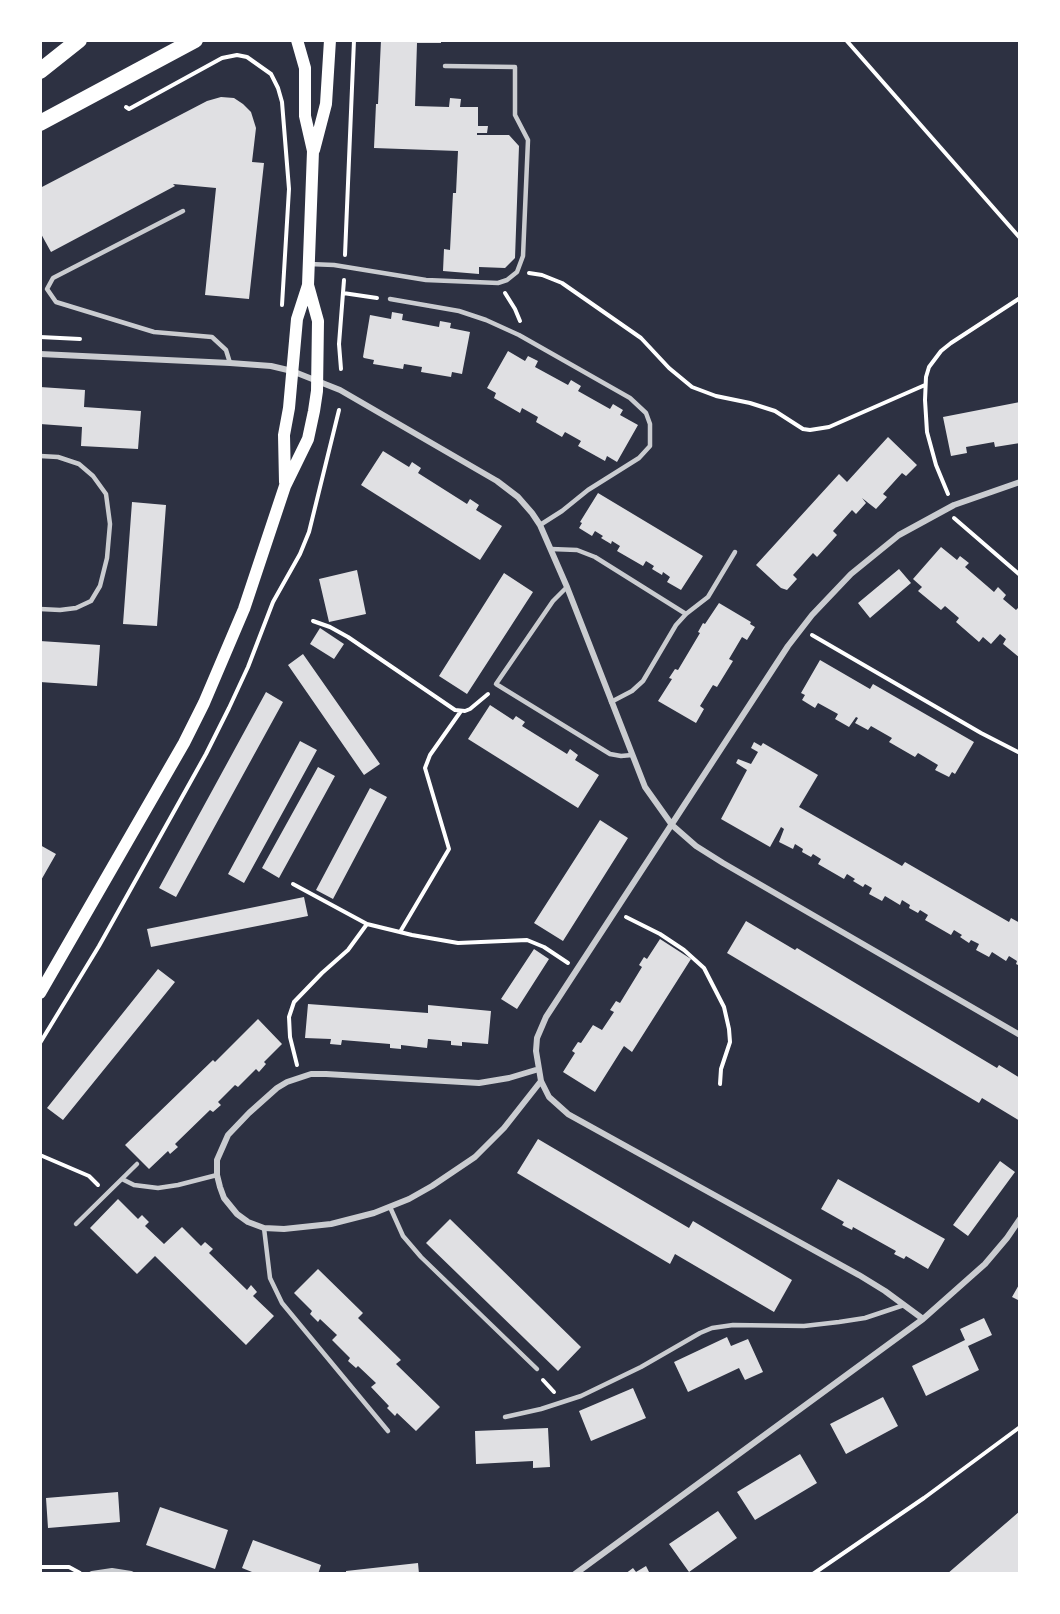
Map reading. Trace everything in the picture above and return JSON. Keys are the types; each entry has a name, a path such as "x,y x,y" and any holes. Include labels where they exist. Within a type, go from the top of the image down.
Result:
{"highway":[{"path":"40,70 79,40"},
{"path":"40,123 195,40"}],"main road":[{"path":"297,40 305,68 305,116 313,151"},
{"path":"285,486 284,435 297,319 308,285 313,151 326,104 330,40"},
{"path":"40,993 154,798 204,702 254,582 285,486 308,439 315,411 318,321 308,285"}],"street":[{"path":"40,354 230,363 270,366 292,371 317,380 399,423 497,481 518,497 540,525 567,587 645,787 672,825 696,846 723,863 1020,1035"},
{"path":"923,1319 859,1275 568,1114 549,1097 541,1081 536,1051 540,1028 801,629 833,592 899,535 954,505 1020,482"},
{"path":"538,1069 509,1078 479,1083 326,1074 300,1077 277,1089 238,1123 222,1146 217,1160 217,1175 224,1198 231,1208 248,1222 264,1228 284,1229 331,1224 390,1207 432,1186 475,1157 504,1128 541,1081"},
{"path":"575,1574 923,1319 986,1264 1020,1219"},
{"path":"92,1574 112,1571 130,1574"}],"lane":[{"path":"309,264 426,280 498,283 507,280 517,272 522,256 528,140 515,115 515,68 445,66"},
{"path":"183,211 53,278 47,289 56,302 154,332 212,337 226,350 230,363"},
{"path":"390,299 459,310 486,320 519,335 630,398 646,412 650,424 650,446 639,458 588,490 540,525"},
{"path":"40,456 79,464 93,476 105,494 110,524 107,558 100,586 91,601 76,608 60,610 41,608"},
{"path":"551,549 577,550 595,557 686,614"},
{"path":"612,702 632,691 643,681 676,625 708,597 735,552"},
{"path":"567,587 553,601 496,684 610,754 632,755"},
{"path":"76,1224 137,1164"},
{"path":"122,1179 134,1185 158,1188 217,1175"},
{"path":"390,1207 403,1236 421,1257 537,1369"},
{"path":"264,1228 270,1278 282,1303 388,1431"},
{"path":"505,1417 581,1396 616,1380 712,1328 733,1325 804,1326 839,1322 874,1316 904,1305"}],"path":[{"path":"341,369 339,344 354,40"},
{"path":"846,40 1020,238"},
{"path":"126,107 129,109 222,58 237,55 247,57 271,74 282,102 289,189 282,309"},
{"path":"517,272 542,275 562,283 642,338 674,373 692,387 716,396 775,411 803,429 829,427 925,386"},
{"path":"498,283 519,318 519,335"},
{"path":"343,293 390,299"},
{"path":"954,505 940,476 930,447 925,386 929,367 941,351 1020,298"},
{"path":"40,337 87,340"},
{"path":"312,494 318,496"},
{"path":"945,510 1020,575"},
{"path":"314,621 348,637 442,702 461,711 478,704 496,684"},
{"path":"801,629 1020,753"},
{"path":"400,932 449,849 425,768 430,755 461,711"},
{"path":"293,884 367,924 458,943 527,940 544,947 578,970"},
{"path":"615,912 660,934 684,950 704,968 724,1007 729,1029 730,1042 721,1069 720,1084"},
{"path":"300,1077 290,1037 291,1007 322,973 348,950 367,924"},
{"path":"40,1155 89,1176 107,1194"},
{"path":"537,1369 539,1375 562,1402"},
{"path":"813,1574 924,1498 1020,1427"},
{"path":"40,1567 69,1567 82,1574"}],"building":[{"path":"381,40 441,40 441,43 417,43 415,106 449,107 450,98 461,99 460,107 478,107 478,126 488,126 487,133 477,133 477,135 509,135 519,146 515,258 505,268 479,267 479,274 443,271 444,249 450,250 458,151 374,148"},
{"path":"221,97 234,98 251,112 256,128 252,162 264,163 249,299 205,295 216,188 173,184 175,186 51,252 40,232 40,188 207,101"},
{"path":"392,312 403,314 402,320 439,327 440,321 451,323 450,328 470,332 462,374 452,372 451,377 421,372 422,367 404,364 403,369 373,364 374,360 364,358 370,315 391,319"},
{"path":"508,351 525,361 528,356 538,361 535,367 568,385 571,380 581,386 578,391 610,409 613,404 623,410 620,415 638,425 617,462 607,456 605,461 578,446 581,441 565,432 562,437 536,422 538,417 522,408 520,413 494,398 496,393 487,388"},
{"path":"40,387 85,390 84,407 141,411 138,449 81,446 82,427 40,424"},
{"path":"1020,402 1020,443 995,447 994,442 966,447 967,453 951,456 943,417"},
{"path":"888,437 917,465 906,476 902,473 883,494 887,497 876,509 862,498 866,503 856,514 852,510 833,531 837,535 817,557 813,553 793,575 797,579 787,590 781,588 756,565 839,474 847,482"},
{"path":"383,451 409,467 412,462 421,468 418,473 467,504 470,499 479,505 476,510 502,526 480,560 361,485"},
{"path":"598,493 703,556 681,590 667,582 670,577 652,569 654,566 646,561 643,566 617,551 620,546 612,541 611,544 595,531 592,536 579,528 582,523 580,522"},
{"path":"132,502 166,505 157,626 123,624"},
{"path":"941,547 957,560 960,556 969,563 965,567 994,592 998,587 1006,595 1003,599 1016,610 1020,606 1020,658 1003,644 1006,639 1000,634 991,644 983,637 979,642 956,622 959,618 945,606 941,610 918,591 922,587 913,579"},
{"path":"899,569 911,583 870,618 858,603"},
{"path":"357,570 366,614 329,622 319,579"},
{"path":"504,573 533,592 467,694 439,676"},
{"path":"719,603 751,622 750,624 755,627 747,640 742,637 729,659 733,661 717,687 713,685 700,706 704,709 696,723 658,701 672,679 669,678 675,669 678,670 700,633 698,632 703,623 705,624"},
{"path":"320,628 344,644 334,659 310,644"},
{"path":"40,641 100,645 97,686 40,682"},
{"path":"303,654 380,764 364,775 288,665"},
{"path":"820,660 870,689 873,684 974,742 955,774 952,772 949,777 935,770 938,765 918,753 915,757 889,742 892,738 871,726 868,730 855,723 858,718 856,717 849,727 835,719 838,714 818,703 815,708 802,700 805,695 801,693"},
{"path":"266,692 283,702 176,897 159,888"},
{"path":"490,705 513,720 516,716 525,722 522,726 567,754 570,749 578,755 575,760 599,775 578,808 468,739"},
{"path":"300,741 317,750 244,883 228,874"},
{"path":"754,742 761,746 763,743 818,775 799,807 902,866 905,862 1009,922 1011,918 1020,923 1020,966 1009,956 1006,961 992,952 989,957 976,950 979,944 971,940 969,943 954,930 951,935 925,920 928,915 920,910 918,913 909,908 910,905 902,900 900,905 885,896 882,901 869,894 872,888 865,884 863,887 847,874 844,879 818,864 821,859 813,854 811,857 795,844 793,849 779,842 784,829 781,827 770,847 721,819 747,770 736,763 738,759 751,764 758,752 751,748"},
{"path":"318,767 335,776 279,878 262,868"},
{"path":"370,788 387,797 333,899 316,890"},
{"path":"600,820 628,838 563,941 534,923"},
{"path":"40,845 56,854 40,882"},
{"path":"304,897 308,916 151,947 147,929"},
{"path":"746,921 795,950 797,948 997,1068 999,1065 1020,1078 1020,1121 982,1098 979,1103 727,953"},
{"path":"660,939 691,959 632,1052 624,1046 595,1092 563,1072 575,1053 572,1051 578,1042 581,1043 593,1025 602,1030 614,1012 610,1010 616,1001 620,1003 642,967 639,965 644,957 647,959"},
{"path":"534,949 549,959 517,1009 501,999"},
{"path":"158,969 175,982 63,1120 47,1108"},
{"path":"308,1004 428,1013 428,1005 491,1011 488,1044 462,1042 462,1046 451,1045 451,1041 428,1039 427,1048 401,1045 401,1049 390,1048 390,1044 342,1040 341,1045 330,1044 331,1039 305,1038"},
{"path":"258,1019 282,1044 264,1062 266,1064 259,1072 256,1069 238,1087 235,1085 218,1102 221,1105 213,1112 210,1110 175,1144 178,1147 170,1154 168,1151 149,1169 125,1145"},
{"path":"538,1139 689,1228 693,1221 792,1280 774,1312 675,1254 670,1264 517,1173"},
{"path":"1000,1161 1015,1172 968,1236 953,1225"},
{"path":"838,1179 945,1239 928,1269 906,1256 904,1259 894,1254 896,1251 853,1227 852,1230 842,1225 844,1222 821,1209"},
{"path":"118,1199 138,1219 142,1215 149,1222 145,1226 164,1244 182,1227 201,1246 205,1242 213,1249 209,1253 247,1290 251,1285 257,1292 253,1296 274,1316 246,1345 155,1256 137,1274 90,1228"},
{"path":"450,1219 581,1347 558,1371 426,1243"},
{"path":"318,1269 363,1313 358,1318 401,1360 396,1364 440,1407 416,1431 397,1413 395,1416 387,1408 389,1406 371,1387 376,1383 358,1366 356,1368 348,1361 350,1358 332,1340 337,1335 320,1319 318,1322 310,1314 312,1311 294,1293"},
{"path":"1020,1283 1020,1301 1012,1297"},
{"path":"984,1318 992,1335 968,1346 979,1370 926,1396 912,1366 965,1340 960,1329"},
{"path":"727,1337 731,1346 748,1339 763,1372 745,1380 739,1368 688,1392 674,1362"},
{"path":"633,1388 646,1418 591,1441 579,1411"},
{"path":"883,1397 898,1426 846,1454 830,1424"},
{"path":"548,1428 550,1467 533,1468 533,1461 476,1464 475,1431"},
{"path":"800,1454 817,1483 755,1520 737,1492"},
{"path":"118,1492 120,1522 48,1528 46,1498"},
{"path":"160,1507 228,1530 215,1569 146,1545"},
{"path":"718,1511 737,1538 689,1572 669,1544"},
{"path":"1020,1511 1020,1574 947,1574"},
{"path":"253,1540 321,1565 318,1574 257,1574 242,1568"},
{"path":"418,1563 419,1574 346,1574 346,1571"},
{"path":"646,1566 650,1574 625,1574 633,1568 636,1572"}]}
